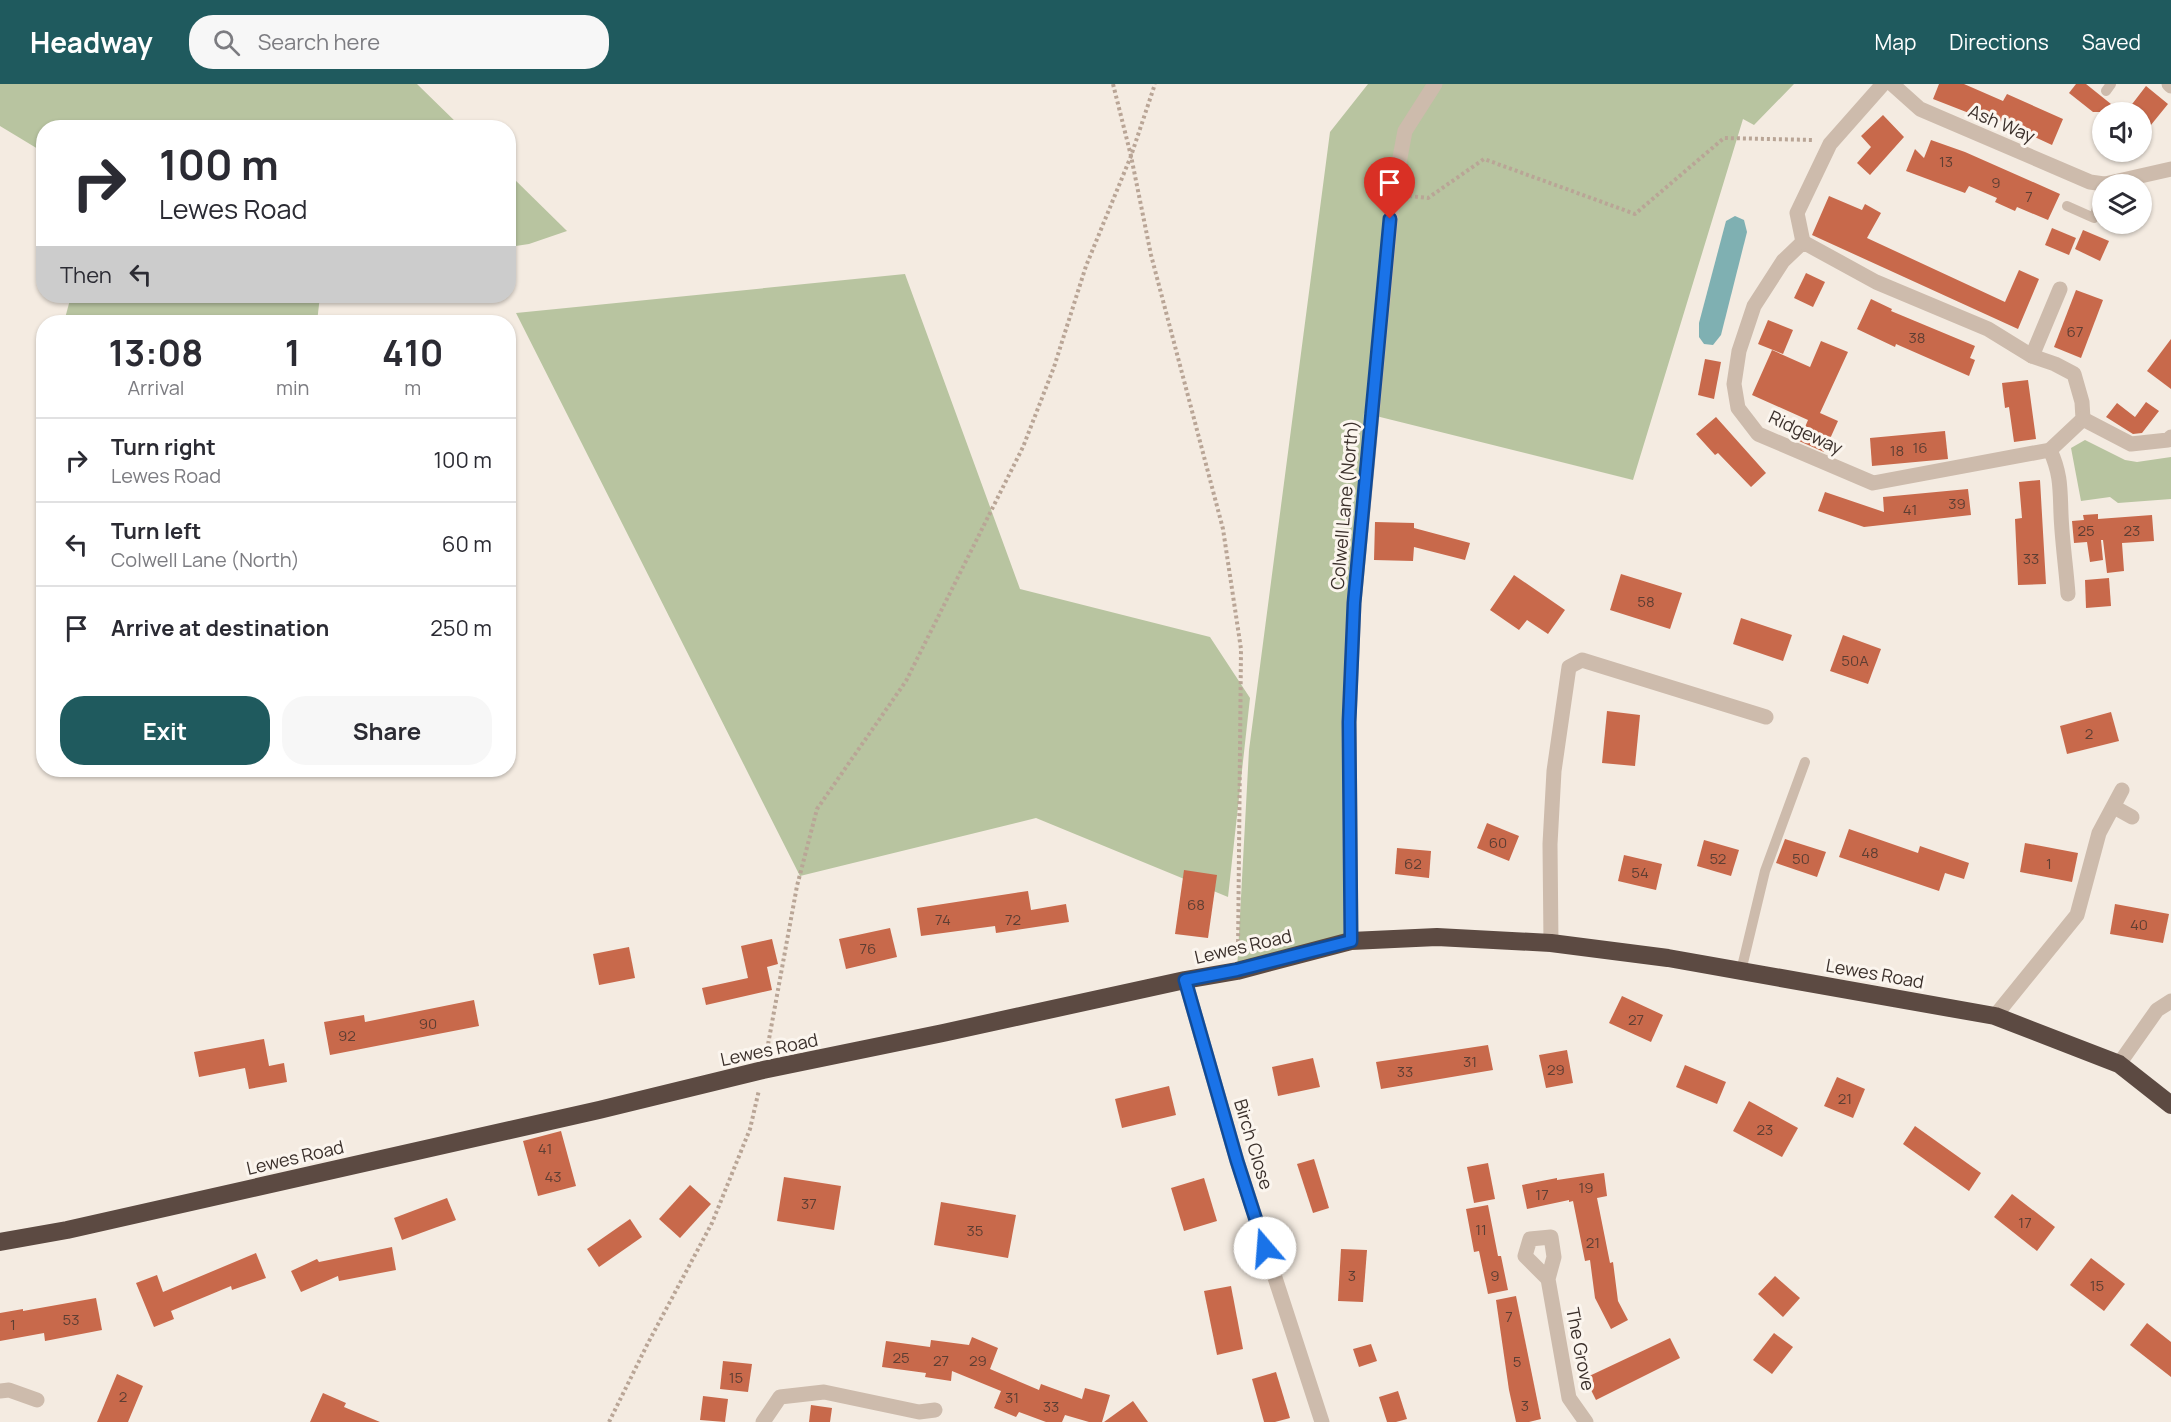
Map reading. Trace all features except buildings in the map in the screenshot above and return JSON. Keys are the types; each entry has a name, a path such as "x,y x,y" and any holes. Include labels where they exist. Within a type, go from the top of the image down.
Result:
{"highway":[{"name":"Lewes Road","path":"0,1242 101,1222 599,1110 763,1070 944,1034 1237,970 1351,941 1437,937 1551,943 1668,958 1995,1016 2119,1064 2171,1105"}],"street":[{"name":"Colwell Lane (North)","path":"1351,941 1349,722 1354,603 1393,195 1405,131 1435,84"},
{"path":"1883,84 1830,144 1797,213 1803,242 1876,282 1988,329 2032,356 2074,374 2082,402 2083,419"},
{"name":"Ash Way","path":"1892,84 1920,109 2092,182"},
{"name":"Ash Way","path":"2149,174 2171,169"},
{"name":"Ridgeway","path":"1803,242 1783,261 1754,306 1739,351 1734,384 1738,408 1758,434 1873,483 2050,450"},
{"path":"2032,356 2060,289"},
{"path":"2068,594 2061,512 2062,495 2058,468 2050,450 2083,419"},
{"path":"2083,419 2131,444 2168,440 2171,437"},
{"path":"1551,943 1550,844 1554,771 1569,667 1582,660 1766,717"},
{"path":"1995,1016 2077,915 2099,832 2122,790"},
{"path":"2114,807 2132,817"},
{"name":"Birch Close","path":"1185,980 1237,1161 1322,1422"},
{"path":"2119,1064 2157,1010 2171,1001"},
{"name":"The Grove","path":"1548,1279 1569,1398 1586,1422"},
{"path":"0,1391 9,1390 37,1400"},
{"path":"763,1422 780,1397 824,1392 918,1417 935,1410"}],"lane":[{"path":"2067,206 2092,217"},
{"path":"1741,971 1765,871 1805,762"}],"path":[{"path":"1113,84 1131,156 1151,255 1223,529 1241,649 1237,970"},
{"path":"609,1422 712,1223 750,1129 798,886 817,809 906,681 1023,447 1054,367 1086,266 1131,156 1155,84"},
{"path":"1393,195 1428,198 1484,159 1635,214 1724,138 1811,140 1830,144"}],"green space":[{"path":"0,84 417,84 454,120 36,120 36,148 0,126"},
{"path":"1368,84 1794,84 1754,125 1743,119 1633,480 1364,413 1354,603 1351,941 1237,971 1249,750 1330,132"},
{"path":"516,181 567,231 516,246"},
{"path":"905,274 1020,589 1210,637 1250,698 1228,897 1036,818 800,876 516,313"},
{"path":"69,303 319,303 318,315 66,315"},
{"path":"2085,440 2125,460 2137,462 2171,457 2171,499 2118,503 2110,497 2081,501 2071,448"}],"water":[{"path":"1735,216 1744,220 1747,232 1721,335 1713,345 1704,344 1699,337 1699,323 1726,221"}],"route":[{"path":"1265,1248 1237,1161 1185,980 1237,970 1351,941 1349,722 1354,603 1390,219"}]}
